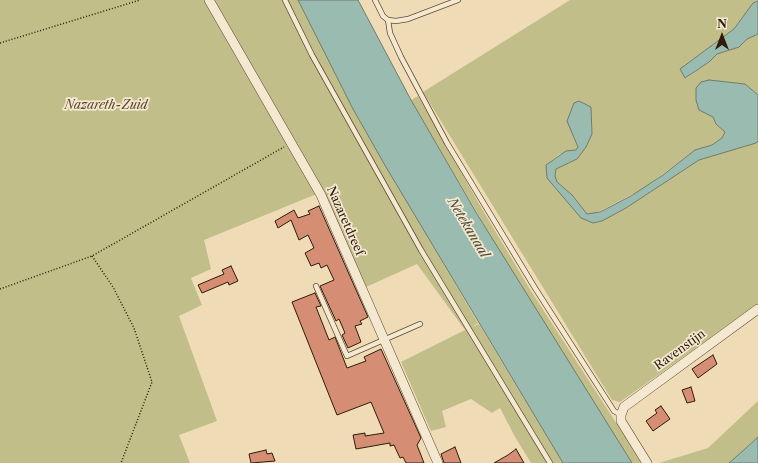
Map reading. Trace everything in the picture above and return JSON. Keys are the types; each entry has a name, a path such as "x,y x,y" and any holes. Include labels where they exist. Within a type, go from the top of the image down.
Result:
{"street":[{"name":"Nazaretdreef","path":"209,0 321,196 438,463"},
{"name":"Ravenstijn","path":"621,415 626,404 758,309"},
{"path":"621,415 623,425 647,463"}],"lane":[{"path":"285,0 312,55 421,250 550,463"},
{"path":"375,0 383,16 388,20 396,21 408,19 458,0"},
{"path":"388,20 390,33 401,57 447,143 535,288 614,411 621,415"},
{"path":"316,286 347,356 420,324"}],"path":[{"path":"0,43 140,0"},
{"path":"0,289 92,256 291,143"},
{"path":"92,256 112,286 134,328 152,382 121,463"}],"green space":[{"name":"Nazareth-Zuid","path":"0,0 298,0 353,109 478,323 472,327 479,324 563,463 531,463 500,408 492,413 471,399 442,411 446,427 431,431 401,362 465,330 417,264 366,287 324,191 204,240 211,269 191,278 202,305 179,316 217,421 179,435 190,463 0,463"},
{"path":"570,0 758,0 753,3 734,29 681,69 686,78 709,62 717,54 739,47 747,39 758,34 758,95 745,84 709,80 713,117 716,124 725,132 722,138 712,145 695,150 643,189 596,213 587,214 572,195 557,182 555,176 556,169 577,159 590,139 592,114 571,110 570,117 573,133 578,147 576,150 560,154 546,165 564,198 574,210 593,223 602,221 626,208 699,160 758,141 758,304 620,402 612,400 423,92"},
{"path":"418,96 482,209 531,291 642,463 632,463 526,296 411,100"},
{"path":"758,401 758,437 729,463 659,463 708,448"}],"water":[{"name":"Netekanaal","path":"298,0 358,0 411,100 477,214 632,463 563,463 386,167 353,109"},
{"path":"758,1 758,34 747,39 739,47 717,54 709,62 685,78 680,69 734,29 753,3"},
{"path":"709,80 745,84 758,95 758,141 756,143 699,160 626,208 602,221 593,223 581,218 547,178 546,165 566,151 576,150 578,147 567,121 574,103 579,101 591,107 592,134 586,147 577,159 556,169 555,176 557,182 572,195 587,214 600,212 631,196 663,175 695,150 712,145 722,138 725,132 716,124 713,117 699,110 696,100 696,88 701,82"},
{"path":"758,437 758,463 729,463 745,449"}],"building":[{"path":"319,206 368,317 360,321 362,324 355,326 361,342 348,348 342,335 345,333 339,319 336,321 320,286 334,280 327,265 321,268 319,263 311,266 305,253 314,248 308,235 299,240 291,220 278,228 275,221 294,210 298,218 310,214 308,211"},
{"path":"231,266 238,281 229,285 228,282 202,293 198,285 224,274 222,270"},
{"path":"315,293 321,306 316,307 329,340 335,337 347,368 366,361 364,357 381,349 421,438 417,445 424,463 406,463 403,457 400,458 394,445 390,446 390,443 356,449 353,435 365,433 365,436 384,433 371,402 337,415 292,302"},
{"path":"713,355 717,364 698,378 692,369"},
{"path":"691,387 695,401 687,403 682,390"},
{"path":"661,406 670,419 653,431 646,421 657,413 655,410"},
{"path":"455,447 461,463 444,463 441,454"},
{"path":"516,449 524,463 494,463 508,455"},
{"path":"266,450 267,454 272,453 275,461 251,463 249,454"}]}
